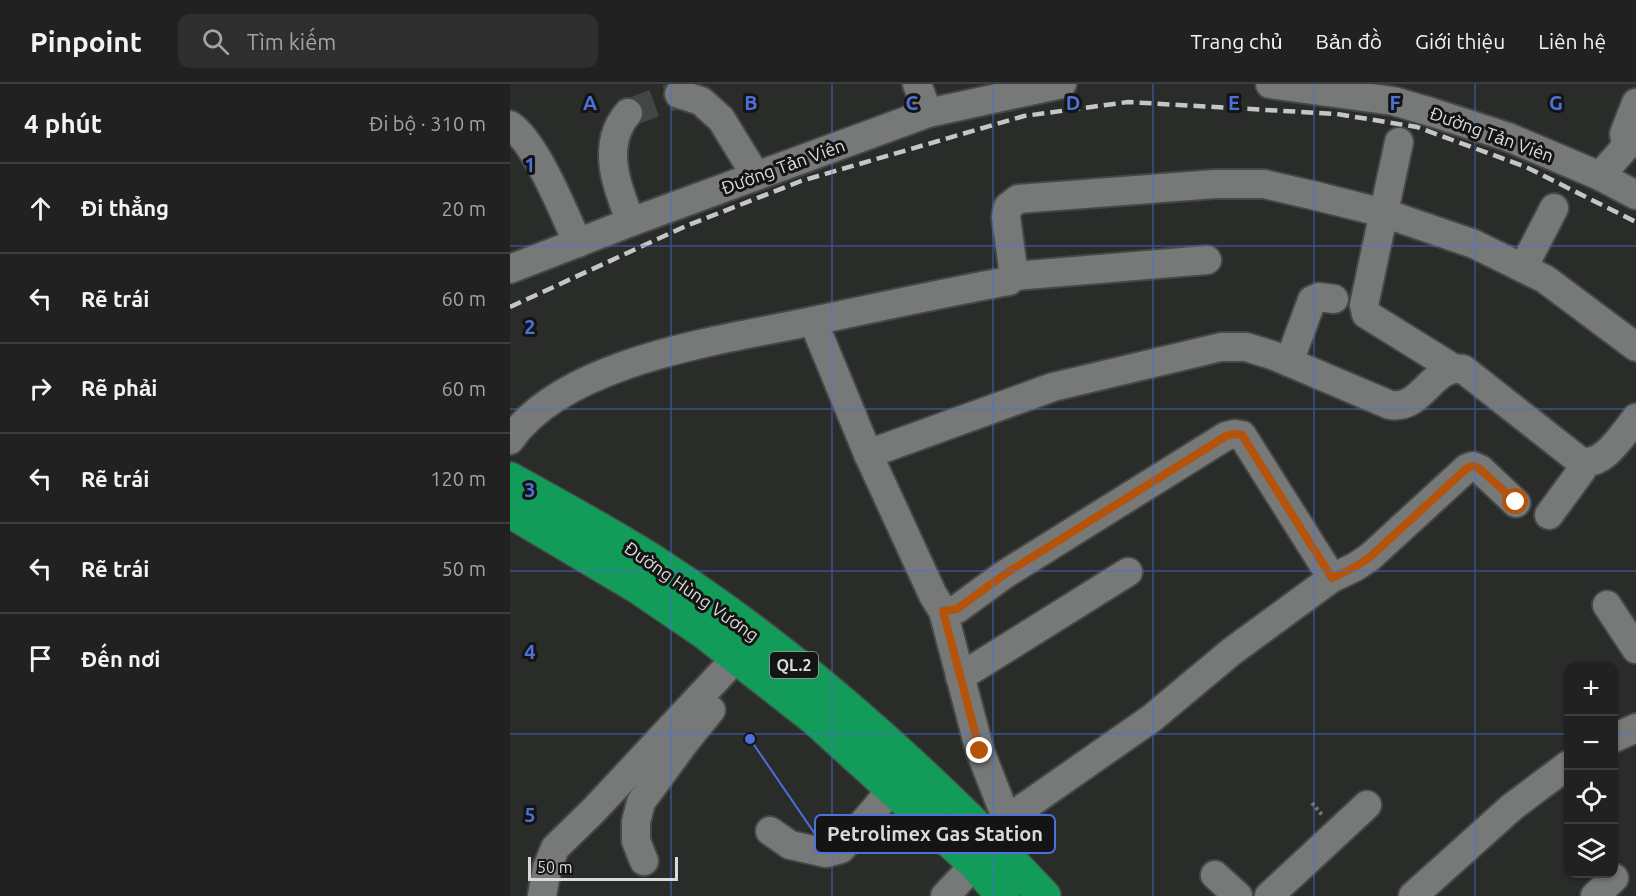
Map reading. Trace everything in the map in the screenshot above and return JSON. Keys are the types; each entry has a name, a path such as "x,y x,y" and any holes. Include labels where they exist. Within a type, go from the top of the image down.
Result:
{"highway":[{"name":"Đường Hùng Vương","path":"510,479 659,565 720,607 833,695 989,840 1044,896"},
{"name":"Đường Hùng Vương","path":"510,511 638,587 704,632 814,718 892,789 989,840 1003,896"}],"street":[{"path":"917,84 928,113"},
{"name":"Đường Tản Viên","path":"510,269 928,113 1062,84"},
{"name":"Đường Tản Viên","path":"1270,84 1393,101 1431,112 1508,137 1600,176 1636,195"},
{"path":"679,94 701,101 721,119 756,176"},
{"path":"1600,176 1631,141 1624,134 1636,103"},
{"path":"628,113 622,120 614,143 612,168 631,222"},
{"path":"510,125 533,153 578,243"},
{"path":"1399,142 1364,305 1366,314 1454,368 1463,369 1580,461 1586,463 1601,459 1636,418"},
{"path":"1014,276 1006,217 1008,207 1018,199 1215,184 1264,184 1384,213 1474,244 1545,279 1636,347"},
{"path":"1523,268 1554,208"},
{"path":"510,440 520,425 567,390 620,366 711,342 925,296 1009,281 1014,276 1208,260"},
{"path":"1289,362 1312,300 1319,297 1335,299"},
{"path":"813,321 868,454 933,595 943,611 980,751 989,840"},
{"path":"868,454 1053,387 1221,347 1246,347 1289,362 1390,405 1401,407 1414,400 1443,372 1454,368"},
{"path":"943,611 957,609 1005,574 1226,436 1235,434 1242,435 1332,578"},
{"path":"1549,515 1582,470 1580,461"},
{"path":"945,896 989,840 1152,718 1231,652 1332,578 1370,557 1467,468 1473,466 1480,469 1516,502"},
{"path":"960,677 1128,572"},
{"path":"1607,605 1636,649"},
{"path":"644,861 636,842 636,822 641,802 741,662"},
{"path":"542,896 547,868 555,849 741,662"},
{"path":"1618,736 1636,728"},
{"path":"1413,896 1512,807 1564,769"},
{"path":"770,831 790,845 826,853 841,849 892,789"},
{"path":"1269,896 1367,805"},
{"path":"1215,875 1238,896"}],"tunnel":[{"path":"628,113 679,94"}],"railway":[{"path":"510,307 686,226 801,181 1024,116 1128,102 1337,114 1417,127 1526,167 1636,222"}],"place":[{"name":"Petrolimex Gas Station","path":"750,739"}],"route":[{"path":"980,751 943,611 957,609 1005,574 1226,436 1242,435 1332,578 1370,557 1467,468 1473,466 1480,469 1516,502"}]}
